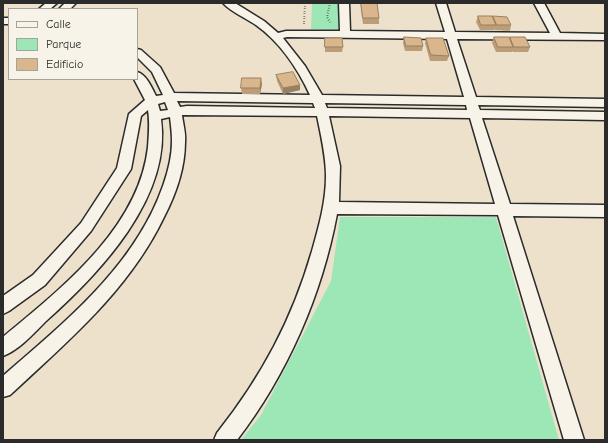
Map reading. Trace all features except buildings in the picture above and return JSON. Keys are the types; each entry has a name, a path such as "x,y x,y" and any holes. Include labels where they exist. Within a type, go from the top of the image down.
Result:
{"street":[{"path":"224,440 234,428 272,372 296,322 313,277 332,208 333,166 322,113 317,99 301,70 276,37 247,14 228,3"},
{"path":"344,3 346,35"},
{"path":"441,3 574,440"},
{"path":"539,3 557,37"},
{"path":"276,37 286,34 605,37"},
{"path":"3,388 73,326 96,302 134,256 149,234 168,194 178,157 180,141 177,111 172,97 155,68 138,53"},
{"path":"3,348 42,315 87,273 105,252 132,213 142,195 154,160 156,144 156,116 152,101 142,80 138,76"},
{"path":"3,306 39,280 86,227 124,169 135,114 152,101 172,97 317,99 605,116"},
{"path":"156,116 177,111 322,113 605,103"},
{"path":"332,208 605,211"}],"path":[{"path":"304,34 305,3"}],"green space":[{"path":"312,3 338,3 340,30 311,29"},
{"path":"340,217 496,217 559,440 241,440 261,415 331,281"}]}
